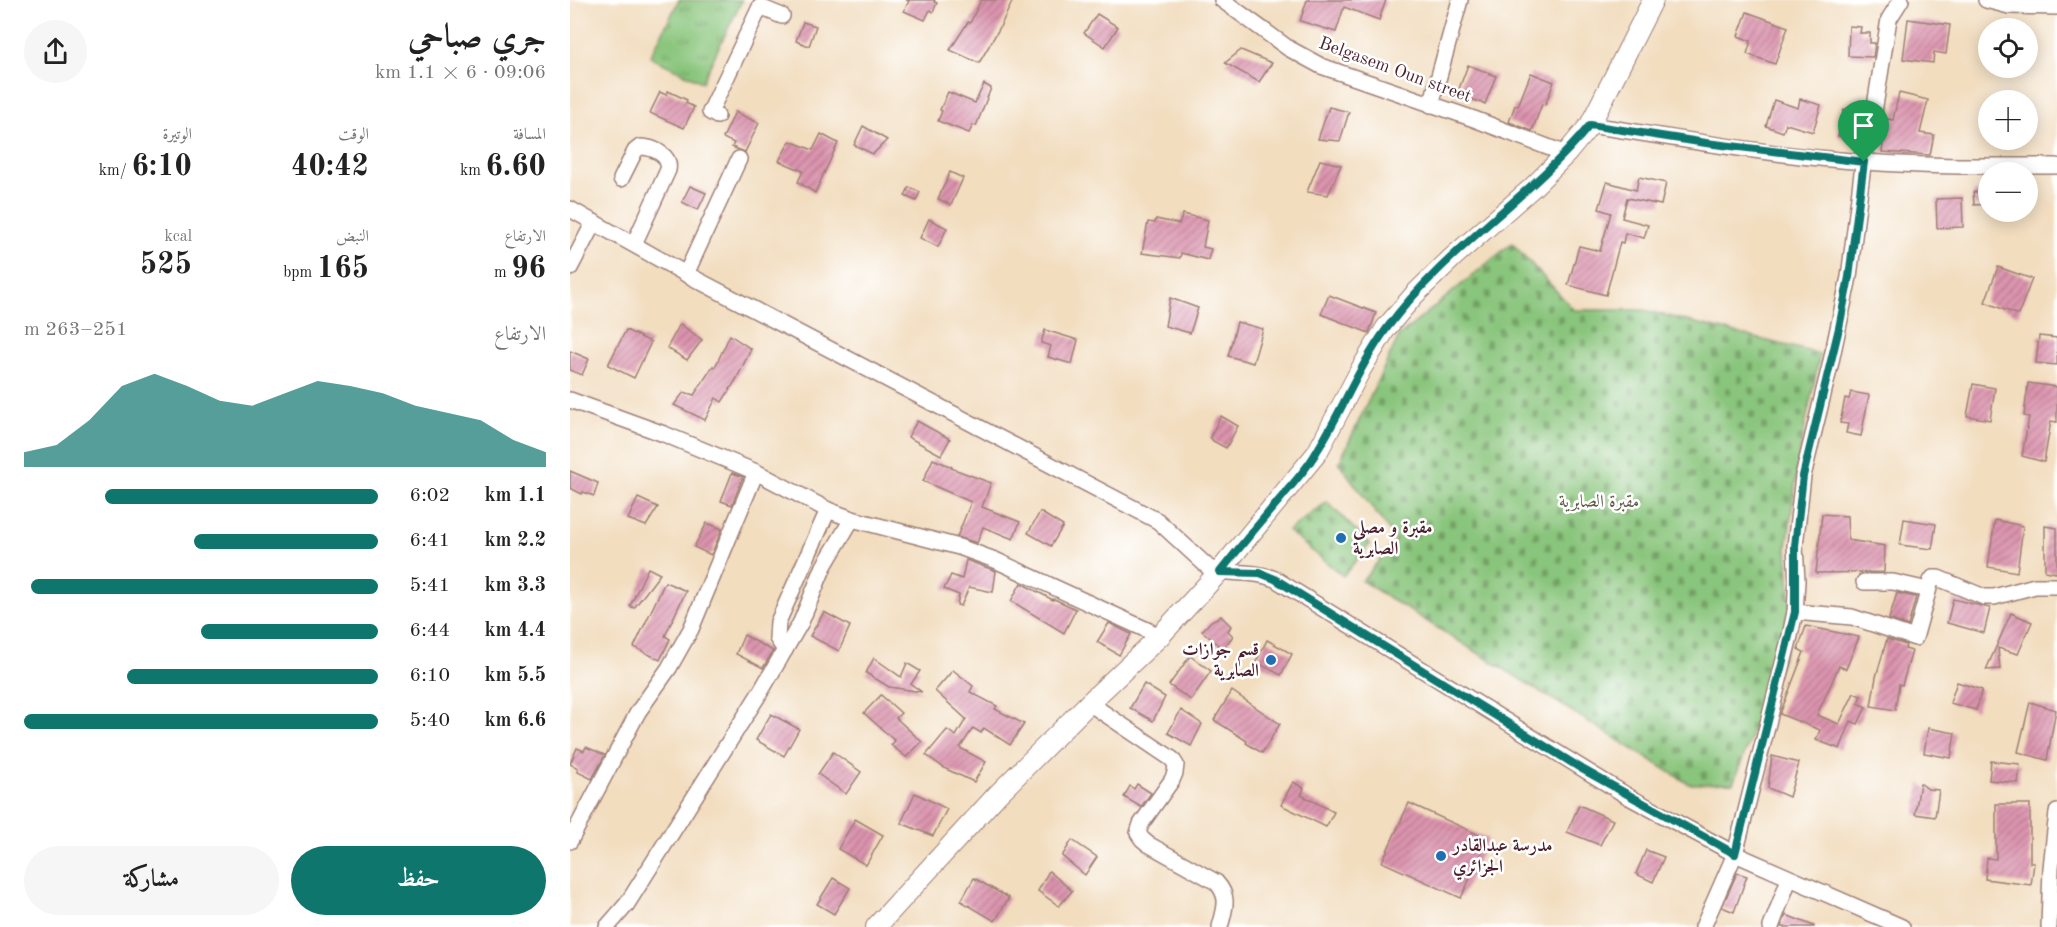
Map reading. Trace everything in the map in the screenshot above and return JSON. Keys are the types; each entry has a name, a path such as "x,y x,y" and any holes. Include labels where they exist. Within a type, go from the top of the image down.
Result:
{"street":[{"name":"Belgasem Oun street","path":"1222,0 1305,58 1372,85 1566,154"},
{"path":"1431,105 1460,0"},
{"path":"876,927 997,795 1160,636 1220,572 1317,453 1361,369 1386,328 1415,294 1453,256 1533,187 1566,154 1590,125 1653,0"},
{"path":"1702,927 1735,854 1795,612 1795,546 1803,476 1847,287 1866,141 1874,112 1890,19 1901,0"},
{"path":"1986,0 2009,6 2057,7"},
{"path":"717,116 710,112 760,4 783,16"},
{"path":"1590,125 1706,143 1864,162 2057,166"},
{"path":"621,179 635,151 640,147 664,156 669,162 668,170 634,244"},
{"path":"686,274 739,159"},
{"path":"570,208 686,274 1158,521 1209,568 1220,572 1260,573 1275,579 1629,797 1735,854 1902,927"},
{"path":"570,268 594,222"},
{"path":"570,400 664,434 756,472 828,510 852,519 950,544 995,560 1160,636"},
{"path":"570,841 638,712 669,668 691,629 756,472"},
{"path":"785,650 777,638 778,622 828,510"},
{"path":"607,927 627,904 761,691 801,622 819,576 852,519"},
{"path":"1795,612 1852,617 1915,638 1928,590 1931,581 1935,578 1984,597 1994,597 2035,586 2057,586"},
{"path":"1864,582 1888,582 1928,590"},
{"path":"1089,703 1172,759 1176,765 1172,780 1141,824 1138,832 1149,844 1216,882 1223,889 1226,897 1220,927"},
{"path":"2049,927 2051,868 2057,812"},
{"path":"1771,927 1789,879"}],"green space":[{"path":"679,0 742,0 702,82 650,57"},
{"name":"مقبرة الصابرية","path":"1512,243 1574,310 1644,310 1820,354 1799,456 1787,548 1793,631 1733,783 1689,784 1362,581 1396,540 1339,463 1399,336"},
{"path":"1327,502 1370,544 1343,576 1288,531"}],"building":[{"path":"906,0 935,0 934,2 937,3 933,12 930,10 925,20 904,11 909,1"},
{"path":"981,0 1013,0 979,63 950,50 968,22 970,23"},
{"path":"1307,0 1386,0 1379,20 1344,7 1336,32 1300,21"},
{"path":"1747,12 1788,27 1775,64 1747,54 1751,41 1738,36"},
{"path":"1097,14 1118,27 1105,47 1084,33"},
{"path":"1908,19 1950,25 1946,54 1934,52 1933,63 1903,59"},
{"path":"803,22 816,26 809,46 796,41"},
{"path":"1849,26 1861,27 1860,33 1870,33 1870,43 1875,43 1873,57 1848,56"},
{"path":"1241,50 1272,63 1259,82 1225,63"},
{"path":"1468,65 1496,76 1485,104 1457,94"},
{"path":"1531,73 1554,82 1545,105 1542,104 1532,131 1509,122"},
{"path":"984,84 991,88 976,126 973,125 969,133 938,121 948,92 975,103"},
{"path":"668,91 687,100 686,103 694,107 684,128 650,113 660,92 666,95"},
{"path":"1899,93 1928,100 1920,133 1934,135 1930,155 1882,152 1883,145 1876,143 1883,118 1893,120"},
{"path":"1800,99 1821,105 1813,132 1786,124 1783,132 1766,126 1774,100 1798,108"},
{"path":"1329,107 1349,112 1340,141 1318,139"},
{"path":"1844,109 1863,114 1856,140 1838,136"},
{"path":"735,112 759,123 745,152 732,147 734,143 723,138"},
{"path":"863,126 887,140 873,154 854,145"},
{"path":"821,134 838,143 815,193 798,182 803,171 779,161 790,141 813,150"},
{"path":"1320,160 1341,165 1328,195 1307,192"},
{"path":"950,172 963,178 951,205 938,199"},
{"path":"1639,177 1666,183 1661,205 1627,198 1622,218 1648,225 1644,238 1625,233 1623,243 1620,242 1606,295 1568,285 1579,246 1600,251 1611,213 1599,209 1607,182 1636,190"},
{"path":"690,186 706,193 698,210 682,202"},
{"path":"909,187 920,192 916,201 905,196"},
{"path":"1973,192 1978,192 1978,205 1974,205"},
{"path":"1962,198 1963,227 1937,228 1936,199"},
{"path":"1183,214 1208,220 1203,247 1211,249 1208,260 1181,253 1180,258 1142,253 1148,222 1155,223 1156,219 1179,224"},
{"path":"929,219 947,228 938,247 920,238"},
{"path":"1998,267 2032,279 2018,315 1985,302"},
{"path":"1329,295 1376,313 1369,333 1321,314"},
{"path":"1170,298 1198,308 1190,333 1165,326"},
{"path":"1237,322 1263,329 1253,363 1228,356"},
{"path":"680,324 702,340 687,360 667,348"},
{"path":"626,330 651,342 634,378 608,365"},
{"path":"1045,330 1078,340 1072,364 1048,357 1051,346 1041,343"},
{"path":"730,335 751,349 722,402 716,398 705,420 674,405 684,392 694,395 713,366 715,367"},
{"path":"2039,336 2057,338 2057,365 2036,363"},
{"path":"570,351 589,359 582,375 570,370"},
{"path":"2028,383 2057,387 2057,422 2051,421 2044,462 2022,456 2029,417 2024,416"},
{"path":"1973,384 1995,388 1990,420 1967,416"},
{"path":"1851,392 1869,395 1861,436 1846,433 1848,424 1840,423 1845,398 1849,399"},
{"path":"1221,416 1238,426 1226,448 1210,437"},
{"path":"917,421 950,439 941,455 908,437"},
{"path":"933,459 991,483 982,507 1020,522 1013,539 983,527 977,543 957,537 971,502 923,481"},
{"path":"570,471 598,483 594,496 583,492 582,494 570,488"},
{"path":"732,473 743,477 732,505 721,501"},
{"path":"638,498 658,507 646,526 628,519"},
{"path":"1040,512 1063,526 1051,546 1028,533"},
{"path":"1822,514 1847,516 1848,540 1885,546 1884,572 1816,573"},
{"path":"1904,519 1936,524 1932,549 1900,545"},
{"path":"1995,520 2023,526 2017,572 1988,567"},
{"path":"707,523 722,529 711,555 694,547"},
{"path":"2045,526 2057,528 2057,573 2045,571"},
{"path":"966,560 996,571 993,592 969,587 961,606 957,605 959,595 944,589 951,575 962,579"},
{"path":"648,568 660,574 634,608 630,606"},
{"path":"665,582 686,591 665,636 670,639 660,660 634,647"},
{"path":"1021,583 1076,609 1064,633 1011,601"},
{"path":"1897,593 1916,597 1908,626 1889,619"},
{"path":"1953,599 1990,608 1984,633 1947,623"},
{"path":"824,612 850,626 839,651 810,636"},
{"path":"2011,613 2032,622 2018,654 1998,648 2000,669 1986,670"},
{"path":"1221,616 1231,626 1228,631 1233,636 1223,649 1202,631 1211,621"},
{"path":"1109,623 1131,634 1119,655 1097,642"},
{"path":"1806,626 1859,637 1846,669 1839,666 1817,715 1839,724 1854,693 1861,696 1858,703 1866,707 1858,724 1851,721 1840,749 1816,740 1820,730 1780,714 1804,652 1798,649"},
{"path":"744,635 773,651 763,668 736,654"},
{"path":"1887,639 1906,645 1905,649 1912,651 1902,685 1899,684 1895,710 1871,706 1876,677"},
{"path":"1267,640 1292,654 1281,675 1256,662"},
{"path":"1190,656 1211,671 1191,700 1169,685"},
{"path":"874,658 901,677 907,663 920,671 911,684 922,692 889,687 866,673"},
{"path":"953,670 973,686 970,692 997,706 995,709 1024,724 1010,745 984,728 981,733 973,728 960,748 986,762 974,782 946,769 926,755 947,730 956,736 966,719 935,691"},
{"path":"1957,682 1982,690 1976,710 1950,703"},
{"path":"1144,684 1165,697 1153,721 1130,708"},
{"path":"1232,691 1280,724 1262,753 1214,720"},
{"path":"881,695 901,713 896,718 922,742 906,757 891,745 895,741 864,713"},
{"path":"2030,702 2056,710 2047,760 2018,752"},
{"path":"1181,710 1202,724 1191,746 1168,733"},
{"path":"771,714 799,729 784,756 756,740"},
{"path":"1928,728 1955,733 1951,758 1924,753"},
{"path":"586,747 605,755 592,779 578,772 578,768 570,764 577,748 584,751"},
{"path":"833,752 861,772 846,794 818,774"},
{"path":"1772,756 1799,763 1789,797 1768,788"},
{"path":"1991,761 2020,764 2018,783 1989,780"},
{"path":"1293,782 1304,788 1301,795 1334,812 1326,827 1281,805"},
{"path":"1920,783 1928,789 1939,790 1935,817 1915,814"},
{"path":"1137,784 1151,793 1141,807 1124,797 1130,786 1134,789"},
{"path":"915,793 947,809 933,836 901,823"},
{"path":"1409,803 1488,839 1461,898 1382,862"},
{"path":"1996,804 2030,804 2030,863 2034,863 2031,885 1985,879 1987,858 1996,859"},
{"path":"1579,805 1613,820 1600,845 1567,832"},
{"path":"855,819 883,835 866,865 838,849"},
{"path":"1072,840 1097,857 1085,875 1062,856"},
{"path":"1646,850 1664,857 1653,882 1636,874"},
{"path":"1049,871 1072,891 1059,906 1038,891"},
{"path":"1737,873 1747,876 1734,912 1722,907"},
{"path":"833,878 850,888 834,914 817,904"},
{"path":"974,878 1009,898 995,921 961,901"},
{"path":"1786,915 1814,926 1814,927 1781,927"}],"place":[{"name":"مقبرة و مصلى الصابرية","path":"1341,538"},
{"name":"قسم جوازات الصابرية","path":"1271,660"},
{"name":"مدرسة عبدالقادر الجزائري","path":"1441,856"}],"route":[{"path":"1590,125 1706,143 1864,162 1849,277 1803,476 1797,514 1795,612 1735,854 1582,769 1275,579 1260,573 1220,572 1317,453 1361,369 1386,328 1415,294 1453,256 1533,187 1566,154 1590,125"}]}
